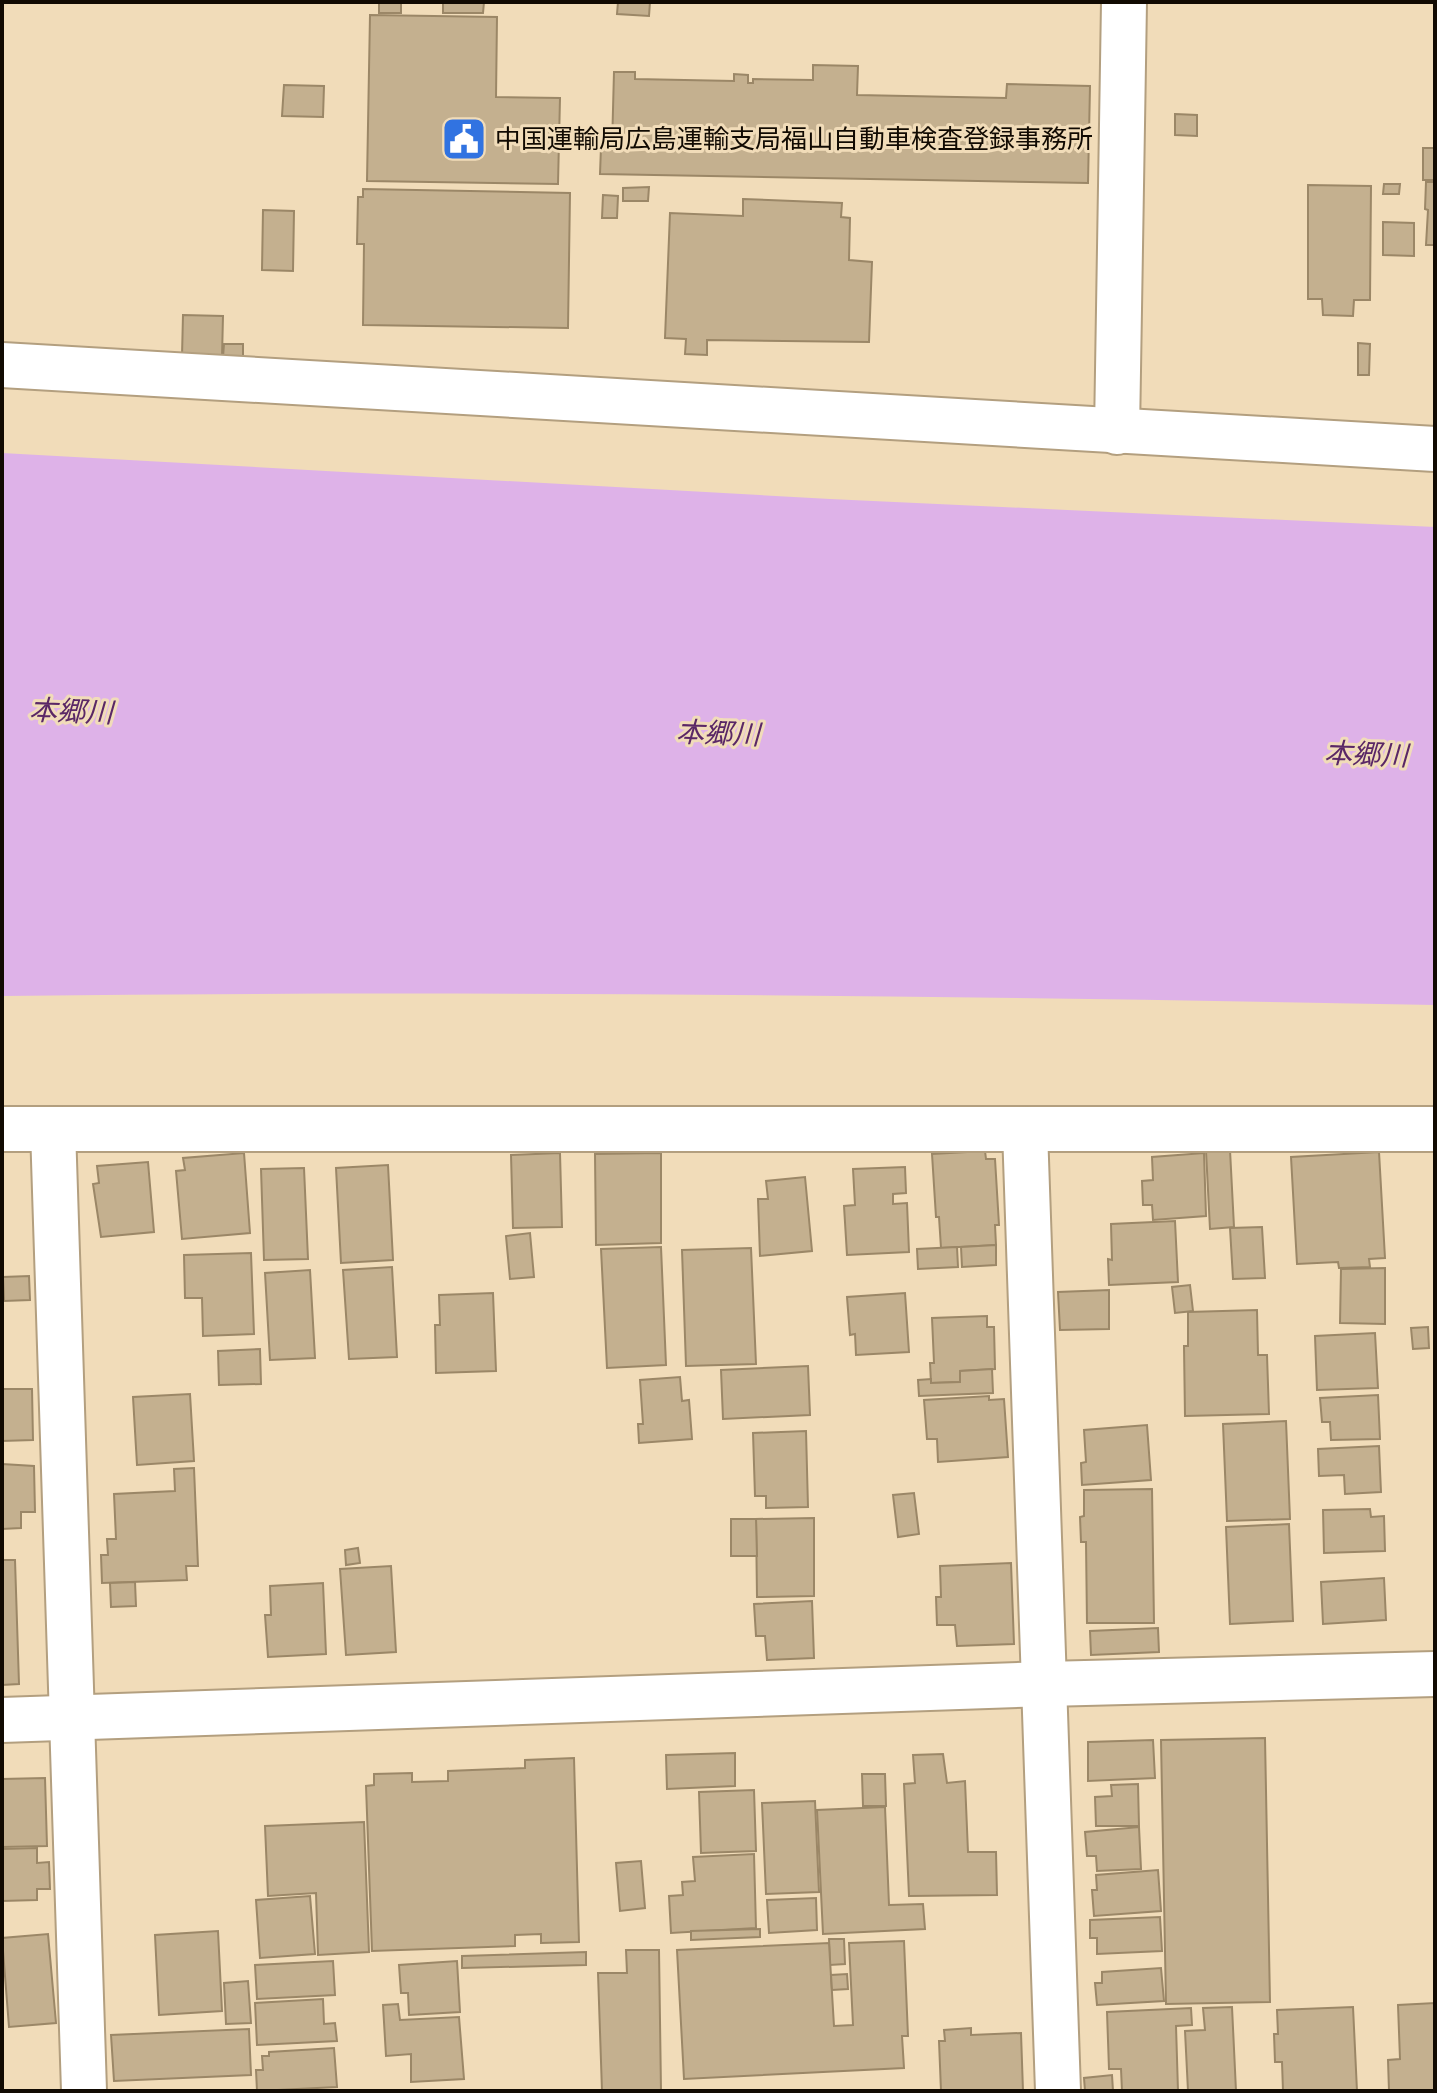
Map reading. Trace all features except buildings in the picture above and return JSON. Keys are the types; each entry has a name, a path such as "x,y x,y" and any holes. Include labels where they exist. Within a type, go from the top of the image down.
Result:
{"street":[{"path":"1117,432 1124,2"},
{"path":"2,365 1435,449"},
{"path":"2,1129 1435,1129"},
{"path":"53,1129 84,2091"},
{"path":"1025,1130 1058,2091"},
{"path":"2,1720 1046,1684 1435,1674"}],"water":[{"name":"本郷川","path":"2,453 830,499 1435,527 1435,1005 719,995 2,996"}],"place":[{"name":"中国運輸局広島運輸支局福山自動車検査登録事務所","path":"464,139"}]}
